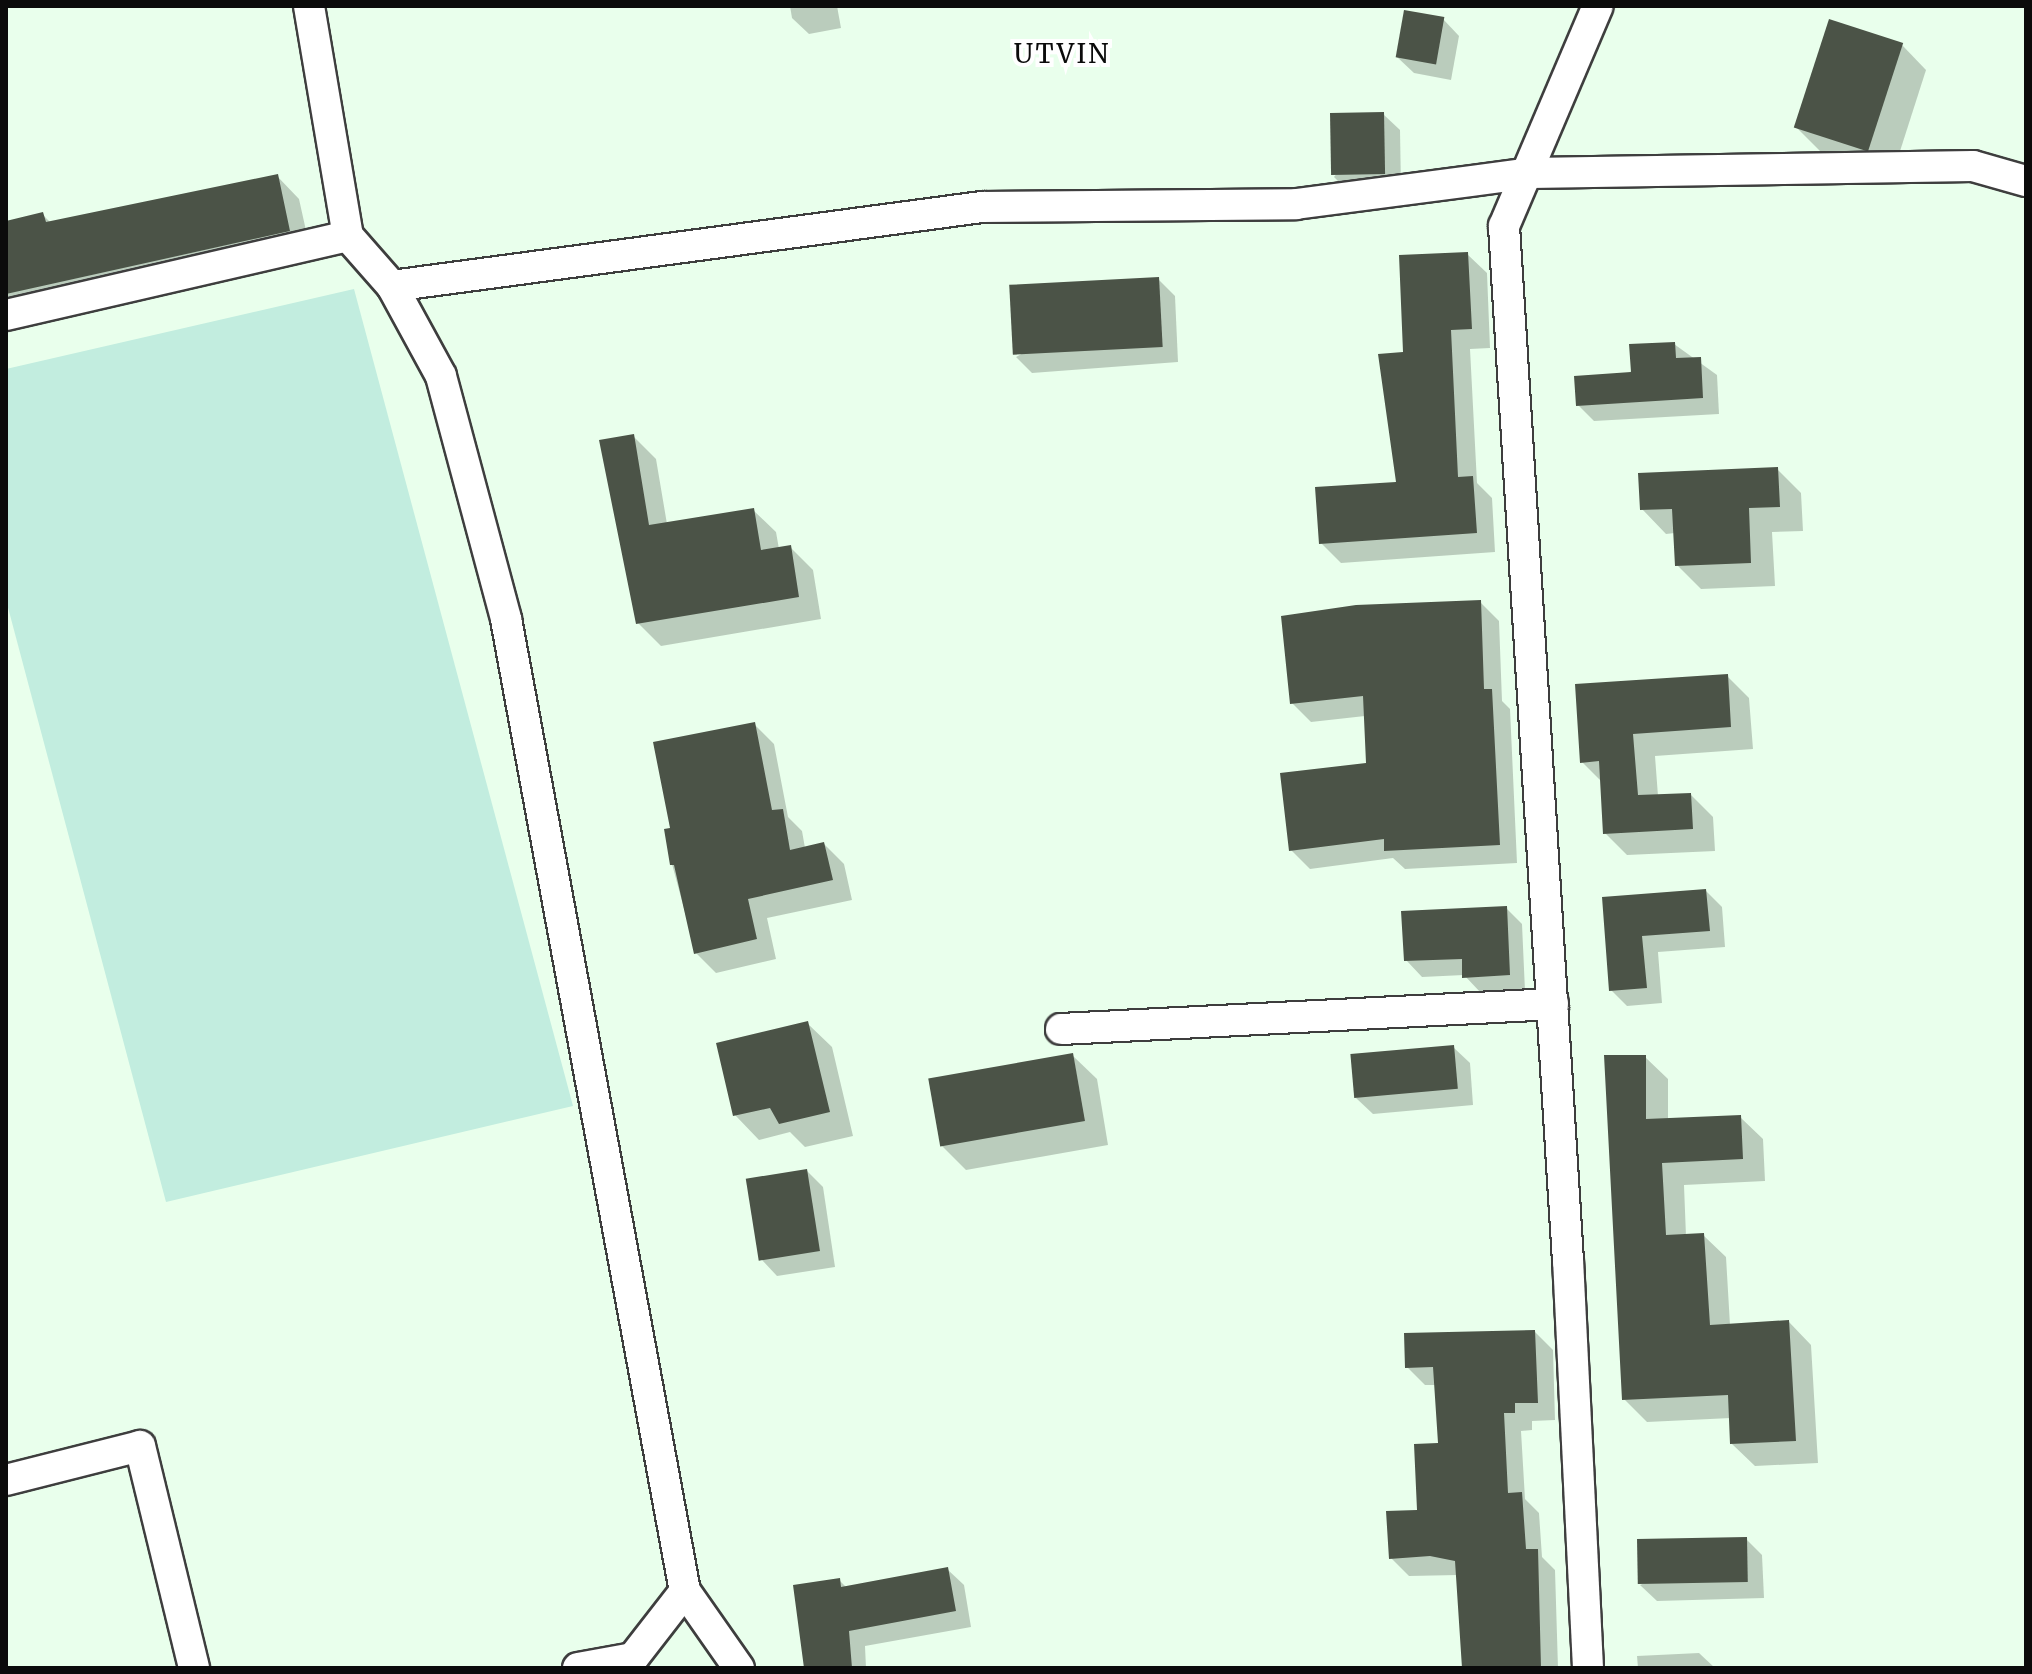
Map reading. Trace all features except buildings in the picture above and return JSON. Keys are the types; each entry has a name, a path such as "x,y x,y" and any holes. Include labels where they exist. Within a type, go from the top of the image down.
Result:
{"street":[{"path":"309,6 348,236 392,286 441,376 506,619 685,1591 739,1668"},
{"path":"1588,1668 1553,1004 1504,226 1530,173 1598,6"},
{"path":"392,286 982,207 1296,204 1530,173 1973,166 2026,181"},
{"path":"6,315 348,236"},
{"path":"1061,1029 1553,1004"},
{"path":"6,1480 140,1446 194,1668"},
{"path":"578,1668 633,1658 685,1591"}],"shaded area":[{"path":"354,289 573,1106 166,1202 6,600 6,369"}],"district":[{"name":"UTVIN","path":"1062,54"}]}
